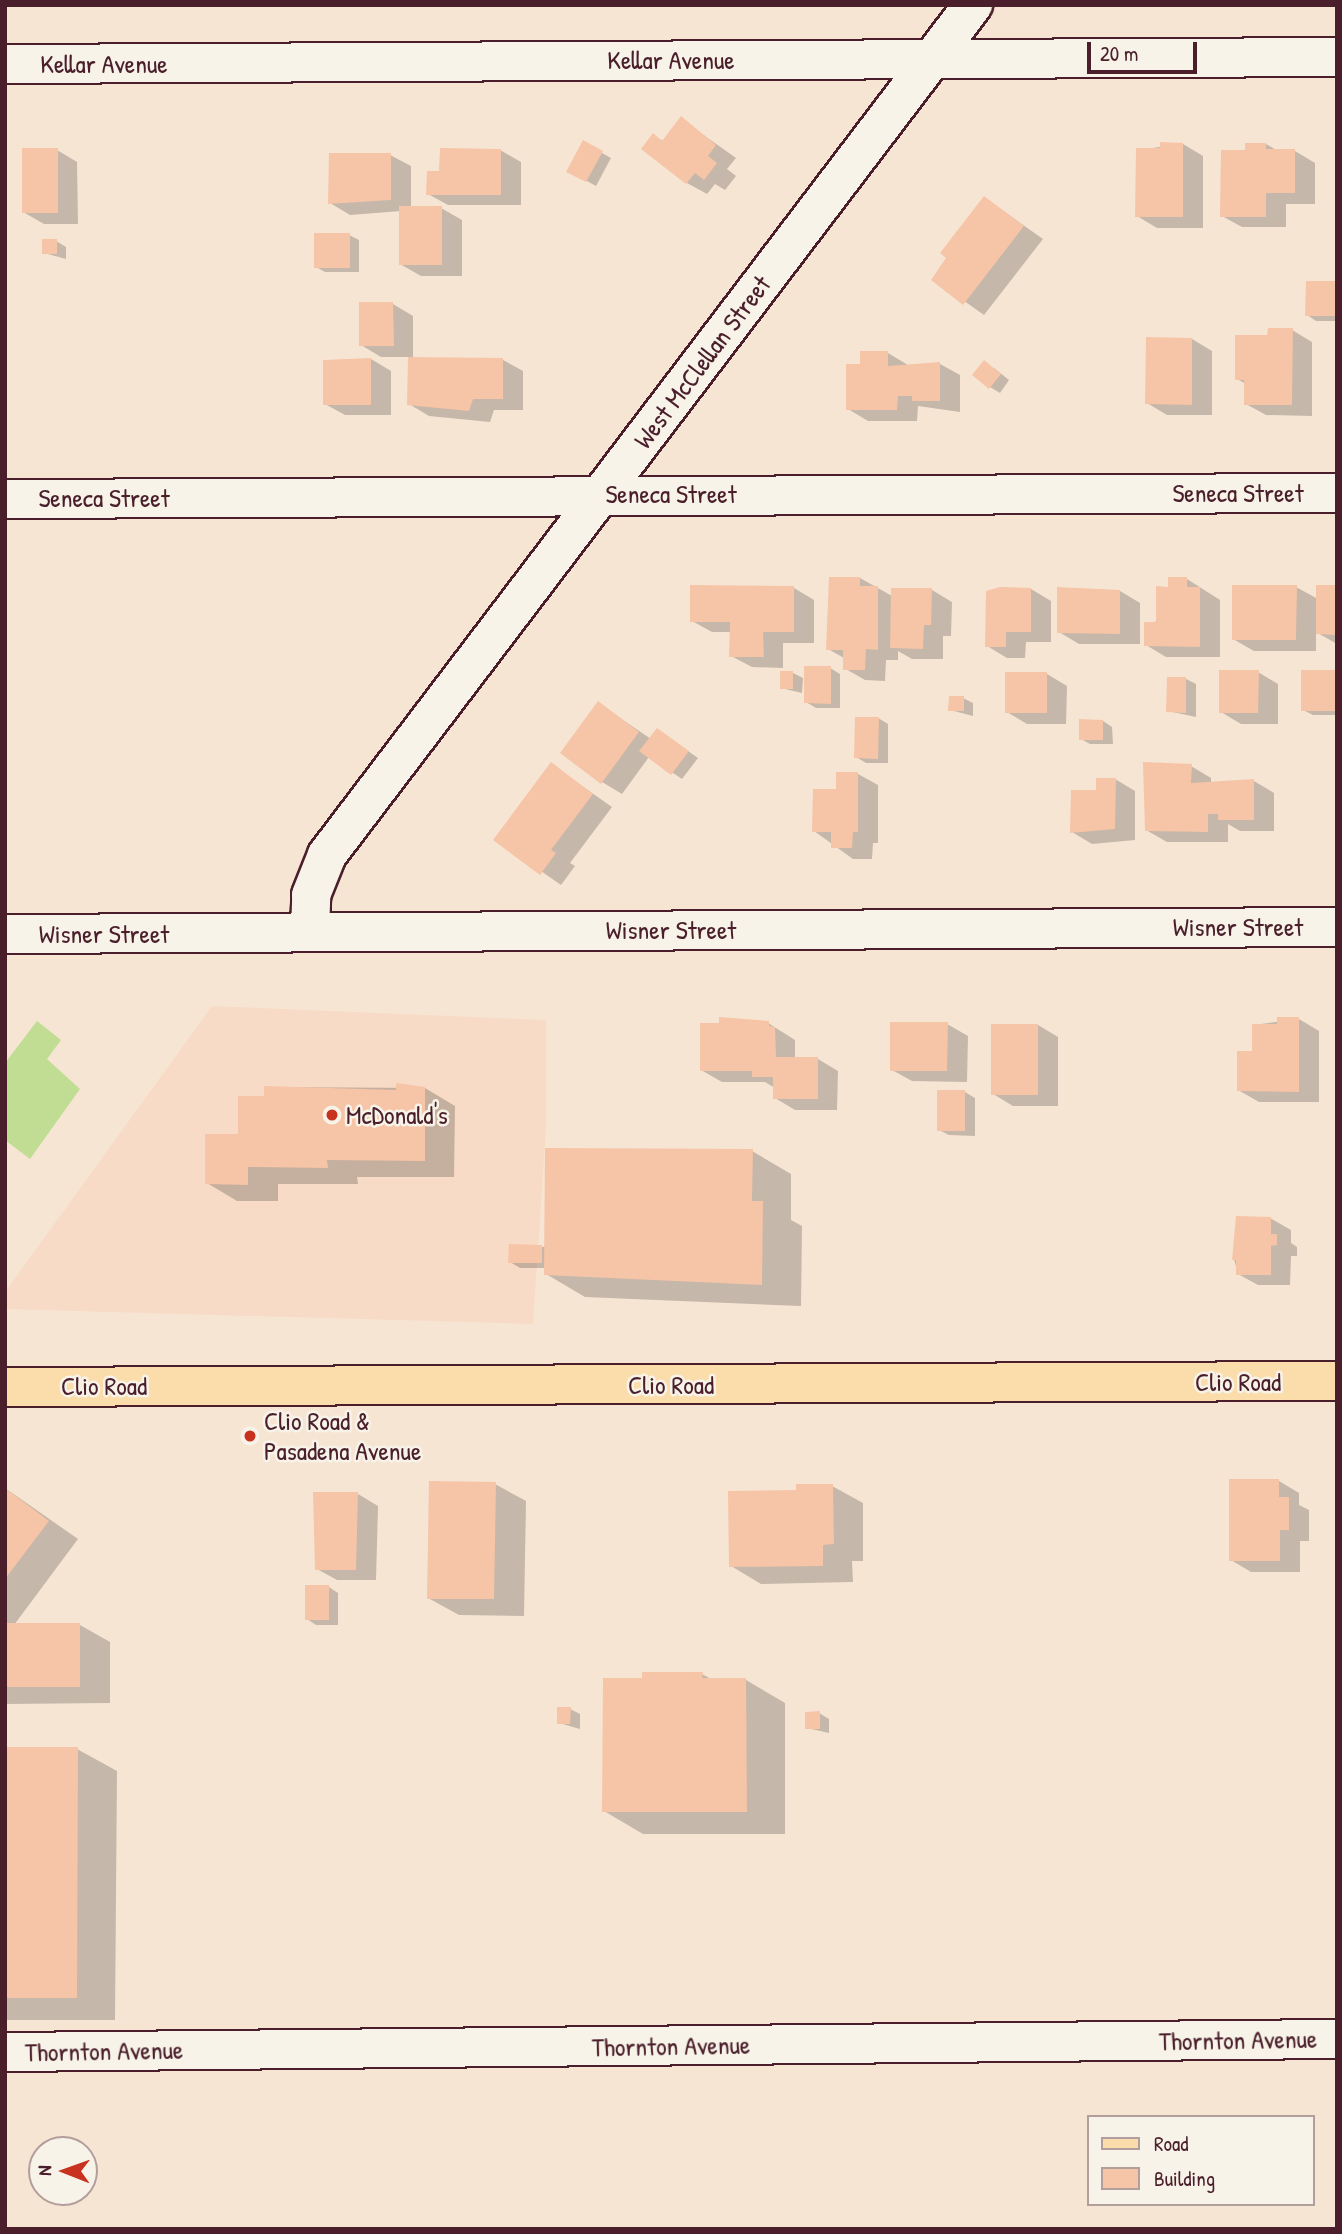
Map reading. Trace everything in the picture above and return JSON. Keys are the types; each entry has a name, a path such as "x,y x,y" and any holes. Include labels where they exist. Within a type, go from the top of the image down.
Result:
{"main road":[{"name":"Clio Road","path":"12,1377 1337,1381"}],"street":[{"name":"West McClellan Street","path":"310,932 311,895 327,855 973,5"},
{"name":"Kellar Avenue","path":"5,64 1337,57"},
{"name":"Seneca Street","path":"5,499 1337,493"},
{"name":"Wisner Street","path":"5,934 1337,927"},
{"name":"Thornton Avenue","path":"5,2052 1337,2039"}],"shaded area":[{"path":"212,1006 546,1020 546,1130 533,1324 5,1309 5,1292"}],"green space":[{"path":"37,1021 61,1040 47,1059 80,1089 30,1159 5,1140 5,1063"}],"building":[{"path":"681,116 716,145 708,156 717,163 704,180 695,173 686,184 641,149 653,133 662,141"},
{"path":"583,140 603,151 586,182 566,172"},
{"path":"1160,142 1183,143 1183,217 1135,217 1136,148 1160,148"},
{"path":"1245,143 1266,143 1266,149 1295,149 1295,193 1266,193 1266,217 1220,217 1221,150 1245,150"},
{"path":"22,148 58,148 58,213 22,213"},
{"path":"440,148 501,149 501,195 426,195 427,171 439,171"},
{"path":"329,153 391,153 391,200 328,204"},
{"path":"984,196 1024,226 963,305 931,280 946,258 940,253"},
{"path":"399,206 442,206 442,265 399,265"},
{"path":"314,233 350,233 350,268 314,268"},
{"path":"42,239 57,239 57,254 42,254"},
{"path":"1306,281 1337,281 1337,316 1305,316"},
{"path":"359,302 393,302 394,346 359,346"},
{"path":"1268,328 1293,328 1292,405 1244,405 1244,380 1235,380 1235,335 1267,335"},
{"path":"1146,337 1192,338 1192,405 1145,404"},
{"path":"860,351 888,351 888,366 940,362 940,401 912,401 912,396 898,396 897,410 846,410 846,364 860,364"},
{"path":"408,357 503,358 503,399 473,399 469,411 407,405"},
{"path":"371,358 371,405 323,405 323,360"},
{"path":"984,360 1001,374 989,389 972,375"},
{"path":"829,577 860,577 860,586 878,586 878,650 866,649 865,670 843,670 843,650 826,650"},
{"path":"1168,577 1187,577 1187,587 1200,587 1200,647 1144,646 1144,622 1156,622 1156,586 1168,587"},
{"path":"690,585 794,586 794,632 763,632 764,657 729,657 730,622 690,622"},
{"path":"1232,585 1297,585 1296,640 1232,640"},
{"path":"1316,585 1337,585 1337,635 1316,634"},
{"path":"1000,587 1031,588 1031,632 1006,632 1006,647 985,647 986,591"},
{"path":"1057,587 1120,590 1120,634 1057,633"},
{"path":"891,588 932,588 931,625 924,625 923,649 890,648"},
{"path":"804,666 831,666 831,704 804,703"},
{"path":"1219,670 1259,670 1258,713 1219,713"},
{"path":"1301,670 1337,670 1337,711 1301,711"},
{"path":"780,671 793,671 793,689 780,689"},
{"path":"1005,672 1047,672 1047,713 1005,713"},
{"path":"1167,677 1186,677 1186,713 1166,712"},
{"path":"949,696 964,696 964,711 948,711"},
{"path":"598,701 639,732 601,784 560,753"},
{"path":"855,717 879,717 878,759 854,758"},
{"path":"1079,719 1103,720 1103,740 1079,740"},
{"path":"657,728 689,751 671,775 639,751"},
{"path":"551,762 593,794 551,850 556,853 540,875 493,840"},
{"path":"1143,762 1192,764 1191,783 1254,779 1254,820 1218,820 1218,814 1208,814 1208,832 1145,831"},
{"path":"836,772 858,772 858,832 853,832 852,848 831,848 831,832 812,832 813,789 836,789"},
{"path":"1096,778 1116,778 1115,829 1070,833 1071,790 1096,790"},
{"path":"719,1017 769,1021 769,1026 775,1027 776,1057 818,1057 818,1099 773,1099 773,1077 752,1077 752,1071 700,1071 700,1023 719,1023"},
{"path":"1277,1017 1299,1017 1299,1092 1237,1091 1237,1051 1252,1051 1252,1024 1277,1024"},
{"path":"890,1022 948,1022 947,1071 890,1071"},
{"path":"991,1024 1038,1024 1038,1095 991,1095"},
{"name":"McDonald's","path":"396,1083 425,1087 425,1161 327,1160 328,1168 248,1167 248,1185 205,1184 205,1134 238,1134 238,1096 264,1096 264,1086 396,1090"},
{"path":"937,1090 965,1090 965,1131 937,1131"},
{"path":"545,1148 753,1149 752,1201 763,1201 762,1285 544,1275"},
{"path":"1236,1216 1271,1217 1271,1234 1277,1234 1277,1245 1271,1246 1271,1275 1236,1275 1236,1260 1232,1260"},
{"path":"509,1244 542,1245 542,1263 508,1263"},
{"path":"1229,1479 1279,1479 1279,1497 1289,1497 1289,1530 1280,1530 1280,1561 1229,1561"},
{"path":"429,1481 496,1482 494,1599 427,1599"},
{"path":"796,1484 833,1484 834,1544 823,1545 823,1566 729,1567 728,1491 796,1490"},
{"path":"5,1488 49,1521 5,1579"},
{"path":"313,1492 358,1492 356,1570 315,1570"},
{"path":"305,1585 329,1585 329,1620 305,1620"},
{"path":"5,1623 80,1623 80,1687 5,1687"},
{"path":"642,1672 703,1672 702,1678 746,1678 747,1812 602,1812 603,1678 642,1678"},
{"path":"557,1707 571,1707 570,1724 557,1724"},
{"path":"820,1711 820,1729 805,1729 805,1712"},
{"path":"5,1747 78,1747 77,1998 5,1998"}],"place":[{"name":"McDonald's","path":"332,1115"},
{"name":"Clio Road & Pasadena Avenue","path":"250,1436"}]}
